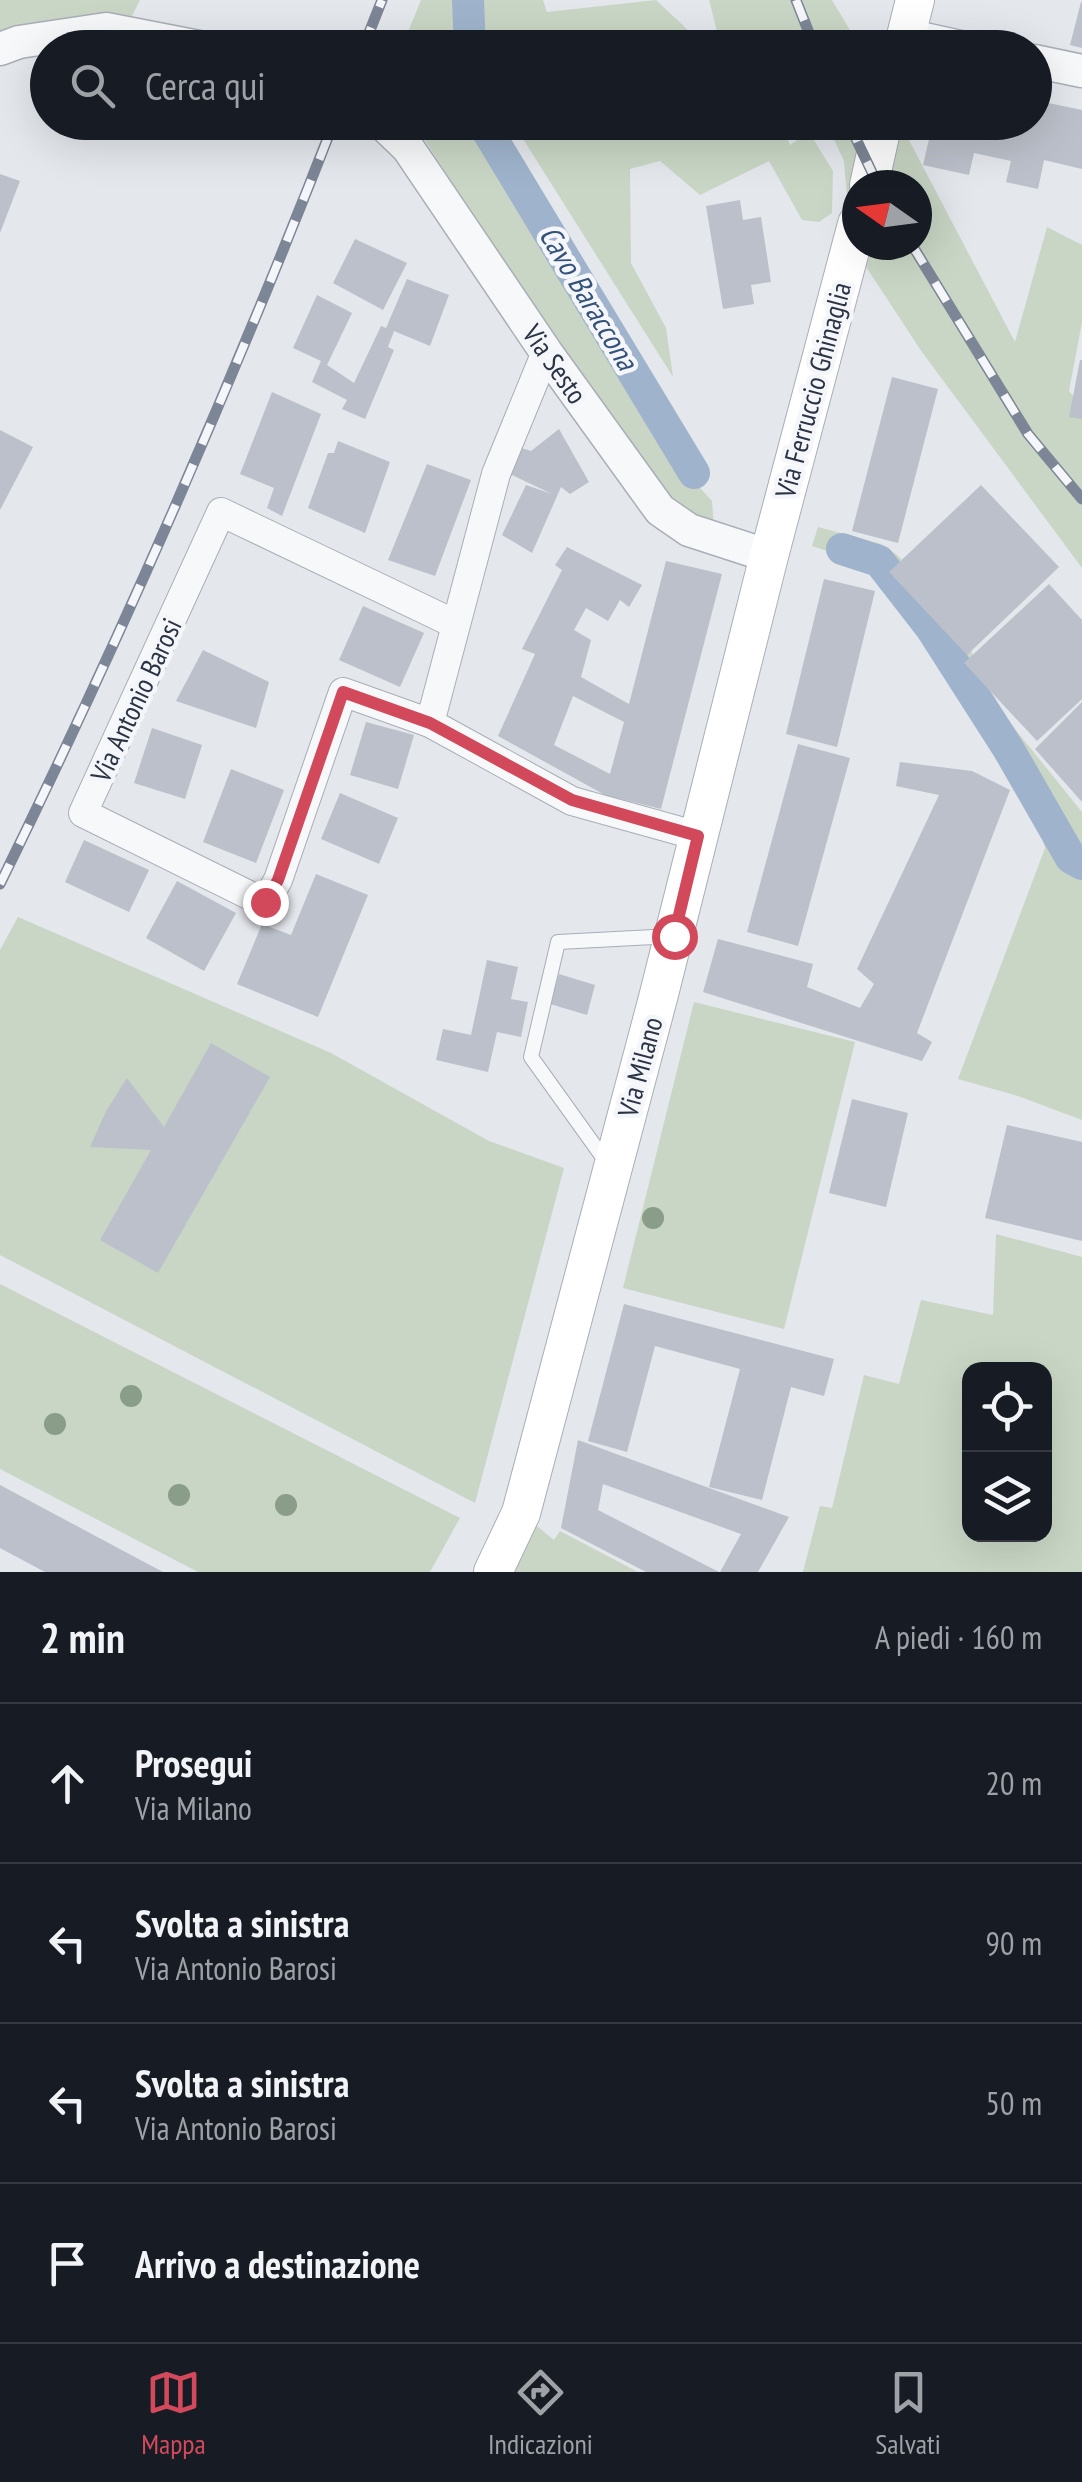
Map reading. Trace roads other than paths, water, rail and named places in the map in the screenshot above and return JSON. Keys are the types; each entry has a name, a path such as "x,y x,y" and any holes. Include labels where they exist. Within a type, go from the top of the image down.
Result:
{"main road":[{"path":"872,170 879,140"},
{"name":"Via Ferruccio Ghinaglia","path":"769,556 847,260"},
{"name":"Via Milano","path":"493,1572 521,1513 674,936 769,556"}],"street":[{"path":"0,49 30,40"},
{"path":"1052,65 1082,71"},
{"name":"Via Sesto","path":"400,140 660,510 689,530 769,556"},
{"path":"430,723 496,474 546,352"},
{"name":"Via Antonio Barosi","path":"455,624 222,512 83,813 265,902 278,880 343,692 430,723 572,800 698,836"}],"lane":[{"path":"613,1171 531,1057 558,942 674,936"}],"waterway":[{"name":"Cavo Baraccona","path":"468,0 469,30"},
{"name":"Cavo Baraccona","path":"493,140 694,473"},
{"name":"Cavo Baraccona","path":"842,549 879,561 931,628 1009,750 1071,858 1082,864"}],"railway":[{"path":"370,30 382,0"},
{"path":"796,0 808,30"},
{"path":"0,884 175,507 327,140"},
{"path":"857,140 871,170"},
{"path":"921,260 1028,434 1082,499"}]}
